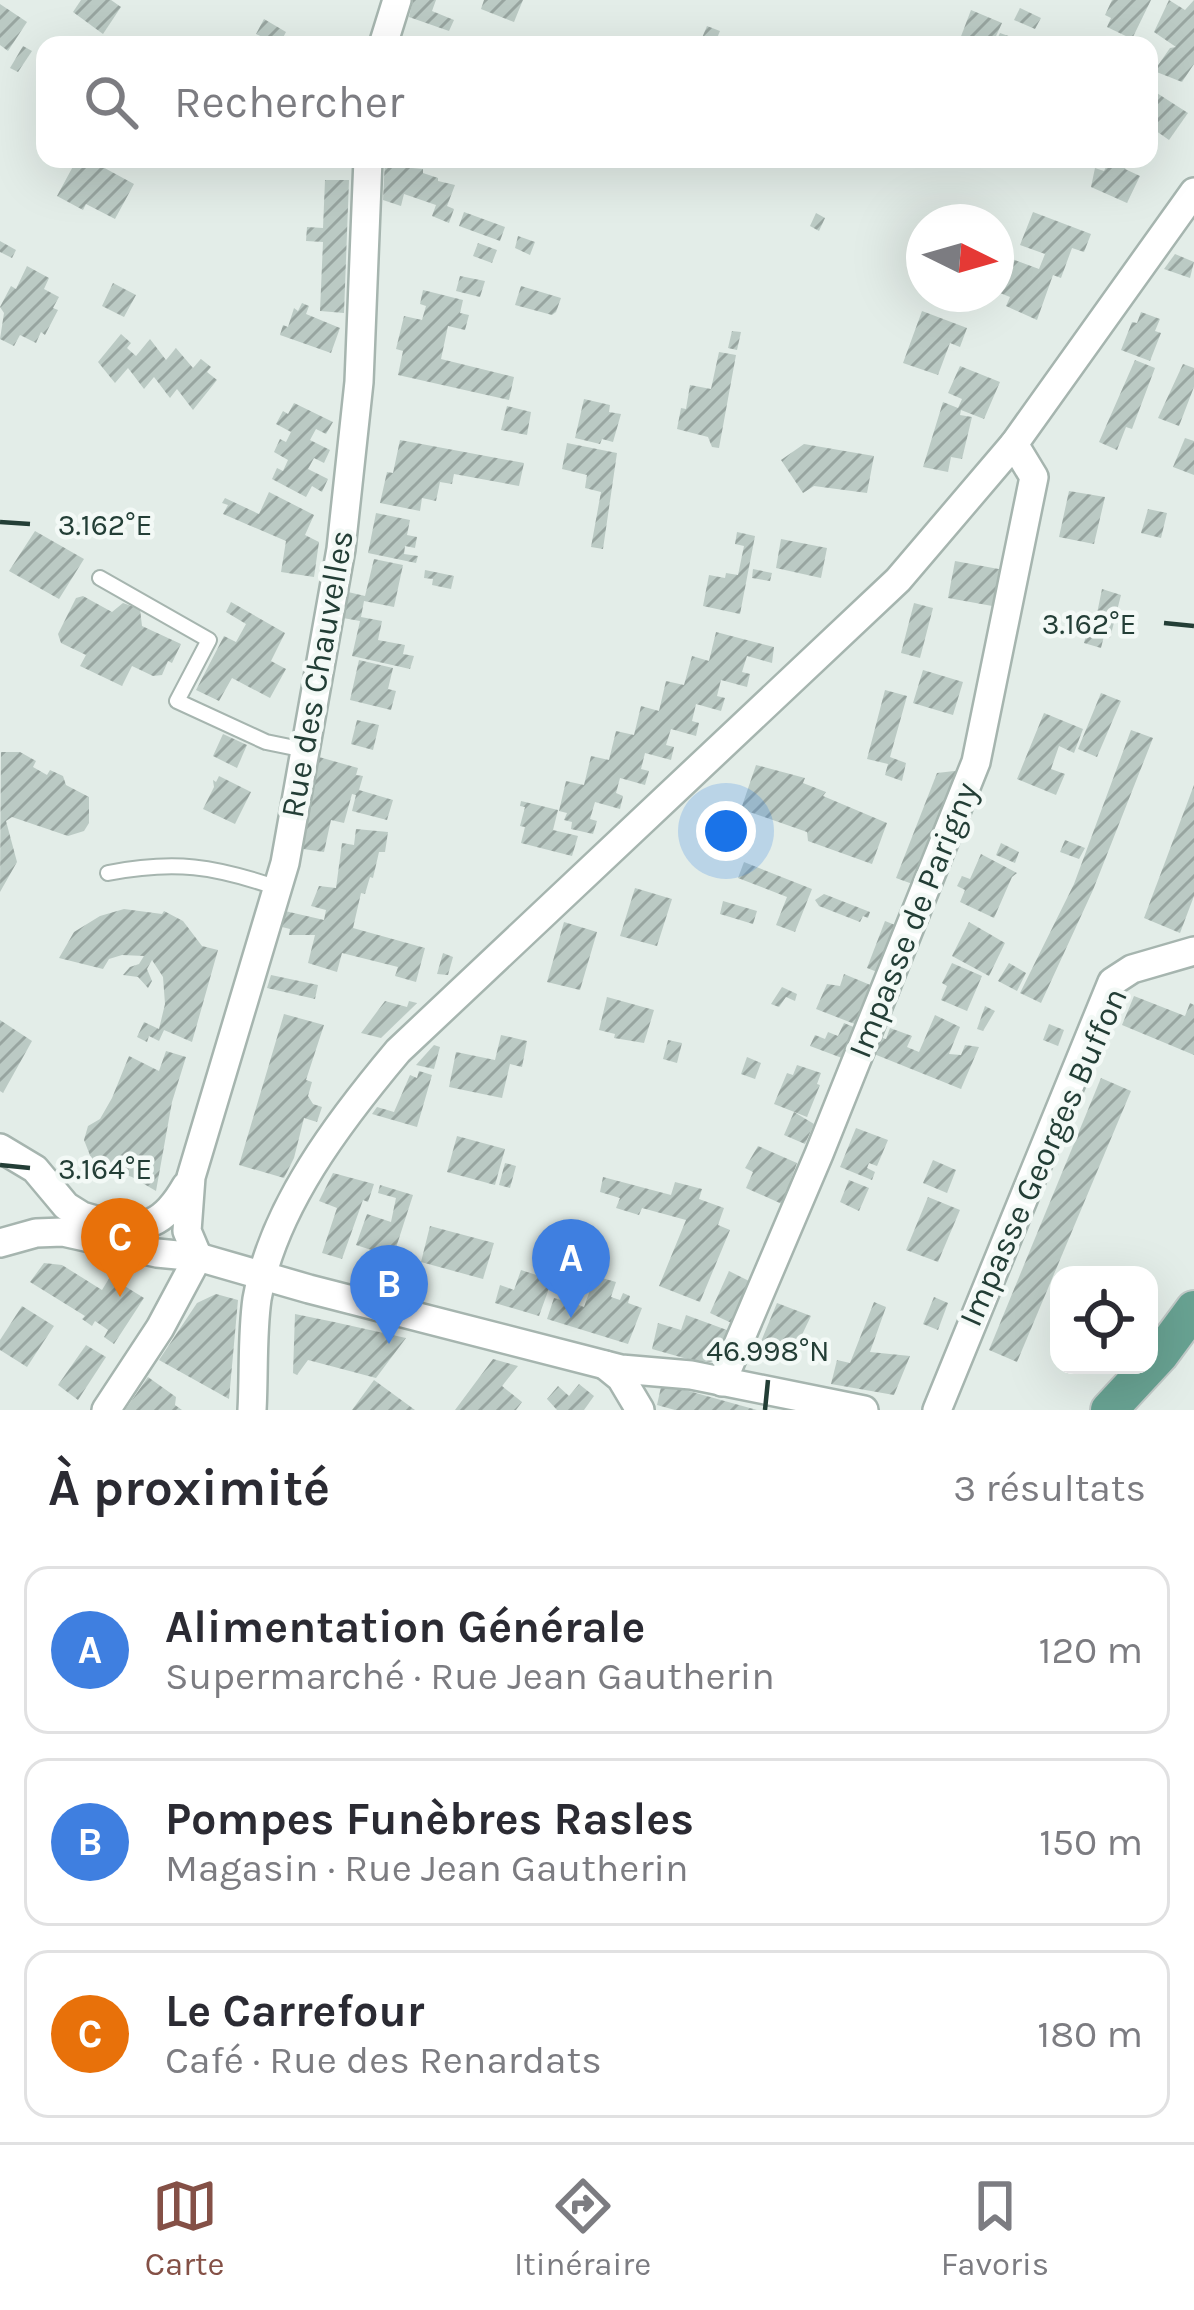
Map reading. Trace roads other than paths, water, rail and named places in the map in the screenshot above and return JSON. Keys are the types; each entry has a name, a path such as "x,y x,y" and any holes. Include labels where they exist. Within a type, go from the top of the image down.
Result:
{"main road":[{"path":"1109,1410 1160,1355 1194,1309"}],"street":[{"path":"386,36 398,0"},
{"name":"Rue des Chauvelles","path":"198,1256 187,1232 191,1177 278,888 341,549 356,414 368,168"},
{"path":"252,1410 257,1298 275,1238 335,1126 398,1051 898,580 1014,444 1194,192"},
{"name":"Impasse de Parigny","path":"722,1382 976,762 1034,477 1014,444"},
{"name":"Impasse Georges Buffon","path":"937,1410 1112,982 1132,969 1194,951"},
{"path":"0,1148 35,1169 66,1206 99,1223 160,1235 228,1266 605,1365 864,1410"},
{"path":"11,1240 38,1214 35,1169"},
{"name":"Rue des Chauvelles","path":"99,1223 139,1227 160,1220 172,1210 191,1177"},
{"path":"11,1240 63,1232 198,1256"},
{"path":"106,1410 160,1328 198,1256"},
{"path":"160,1328 202,1284 228,1266"},
{"path":"605,1365 632,1392 639,1410"},
{"path":"639,1410 640,1387 657,1372"}],"lane":[{"path":"100,578 209,640 177,701 266,742 305,750"},
{"path":"108,873 182,864 221,869 278,888"}],"place":[{"name":"Le Carrefour","path":"120,1297"},
{"name":"Alimentation Générale","path":"571,1318"},
{"name":"Pompes Funèbres Rasles","path":"389,1344"}]}
